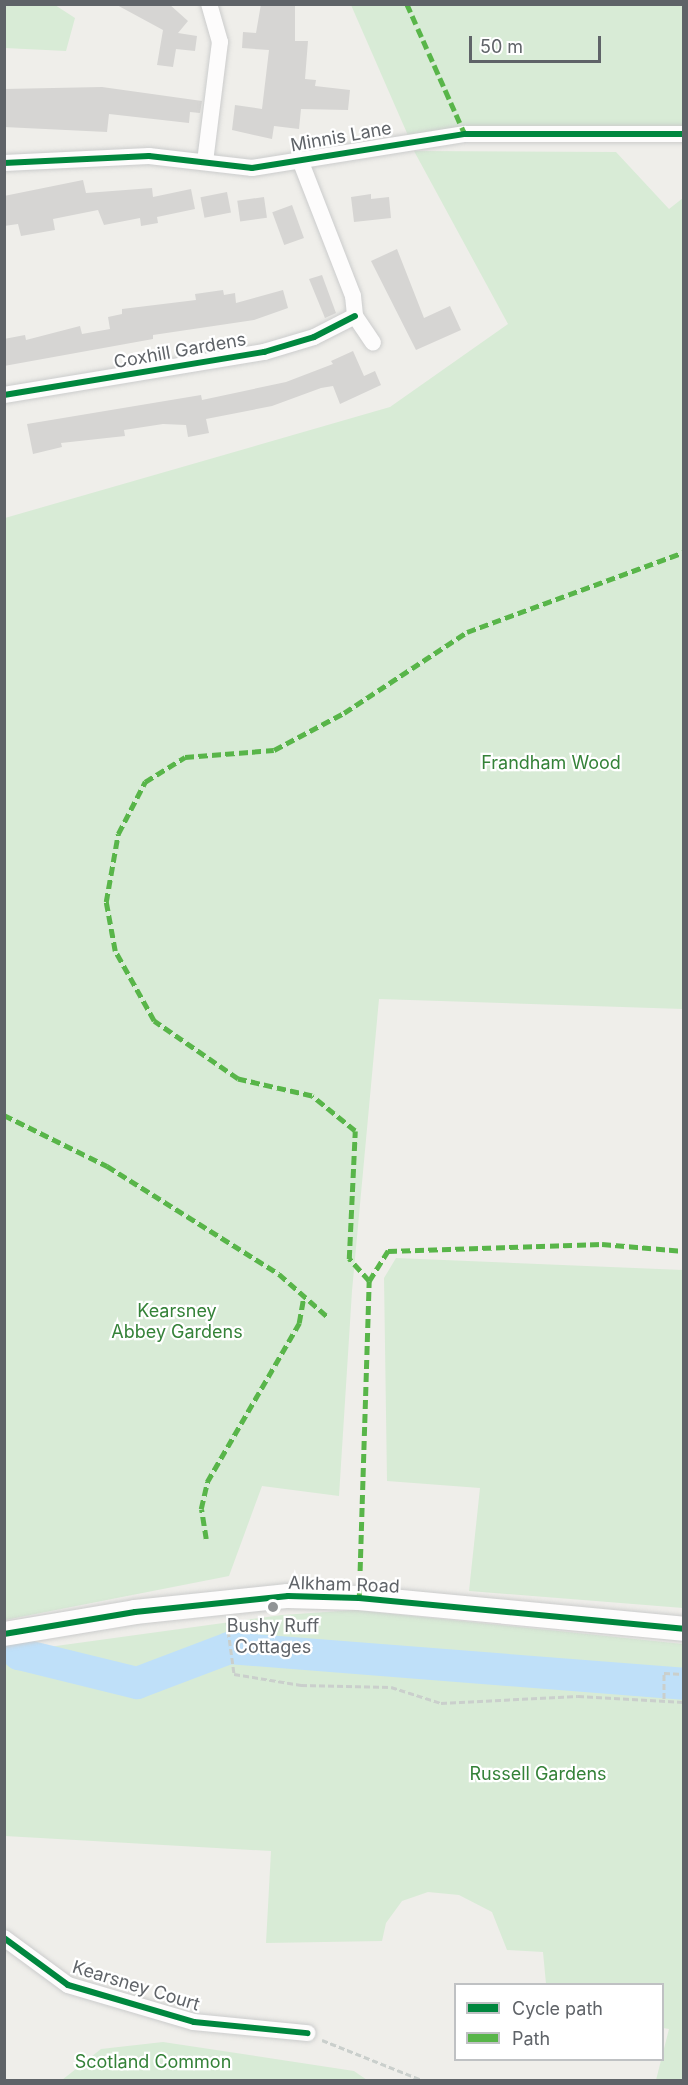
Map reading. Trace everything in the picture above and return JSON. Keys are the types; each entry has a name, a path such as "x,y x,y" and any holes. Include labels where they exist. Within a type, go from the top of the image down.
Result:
{"street":[{"path":"205,162 220,42 209,4"},
{"name":"Minnis Lane","path":"4,163 149,156 252,168 465,134 684,134"},
{"path":"300,160 353,296 355,316 373,343"},
{"name":"Coxhill Gardens","path":"4,395 264,352 314,337 355,316"},
{"name":"Alkham Road","path":"4,1634 58,1624 288,1596 359,1598 684,1629"},
{"name":"Kearsney Court","path":"4,1938 68,1985 194,2022 307,2033"}],"path":[{"path":"227,1622 234,1674 301,1685 391,1687 441,1703 578,1696 664,1699 684,1702"},
{"path":"664,1699 664,1673 684,1674"},
{"path":"307,2033 422,2080"}],"green space":[{"path":"4,5 55,5 75,18 66,51 5,48"},
{"path":"351,5 683,5 683,134 410,140"},
{"path":"414,151 616,152 669,209 683,198 683,1009 379,999 352,1291 339,1496 262,1486 229,1576 5,1620 5,518 390,407 508,324"},
{"path":"396,1258 683,1270 683,1608 469,1591 480,1488 387,1481 384,1278"},
{"name":"Russell Gardens","path":"355,1610 683,1644 683,2080 656,2080 661,2061 664,2061 664,2049 669,2029 664,2028 664,1983 546,1983 543,1952 507,1950 492,1912 459,1895 428,1892 402,1901 386,1923 382,1941 266,1943 271,1851 5,1836 5,1653 282,1615"},
{"name":"Scotland Common","path":"163,2042 354,2071 367,2080 62,2080 101,2049"}],"building":[{"path":"115,4 169,4 188,21 178,33 197,36 195,51 176,49 173,67 157,65 163,30"},
{"path":"261,4 295,4 295,41 308,41 305,79 316,80 315,86 350,90 348,110 301,109 299,129 274,126 272,139 232,130 235,105 262,109 269,50 242,48 243,32 256,33"},
{"path":"102,87 202,101 200,113 190,112 189,123 109,114 107,132 4,127 4,89"},
{"path":"83,180 86,193 152,188 153,197 191,189 195,209 157,217 158,223 141,226 140,218 104,225 98,210 53,219 55,230 21,236 18,224 4,226 4,196"},
{"path":"227,192 231,213 205,218 200,197"},
{"path":"371,194 371,199 389,197 391,218 354,222 351,197"},
{"path":"264,197 267,218 240,222 237,201"},
{"path":"292,205 304,238 284,245 272,212"},
{"path":"397,249 424,318 450,306 461,330 416,350 371,261"},
{"path":"322,275 336,313 325,318 309,279"},
{"path":"223,290 224,295 235,293 236,303 283,290 288,308 254,320 153,335 153,339 4,366 4,339 25,335 26,340 80,326 82,334 110,329 108,317 122,314 122,309 196,300 195,294"},
{"path":"353,351 364,376 375,371 381,385 340,404 333,386 321,388 272,406 206,419 209,433 188,437 186,425 163,424 124,430 125,436 61,443 62,447 33,454 27,424 201,395 202,400 286,382 333,364 331,361"}],"waterway":[{"path":"4,1641 19,1654 137,1683 229,1648 684,1684"}],"marked path":[{"path":"407,4 465,134"},
{"path":"369,1281 349,1259 355,1131 312,1096 238,1079 154,1021 115,951 106,902 118,834 145,782 185,757 274,750 344,713 467,632 684,552"},
{"path":"4,1115 107,1166 279,1274 328,1317"},
{"path":"359,1598 369,1281 388,1251 602,1244 684,1251"},
{"path":"206,1539 201,1509 207,1482 299,1323 304,1296"}],"cycle path":[{"path":"4,163 149,156 252,168 465,134 684,134"},
{"path":"4,395 264,352 314,337 355,316"},
{"path":"4,1634 135,1612 288,1596 359,1598 684,1629"},
{"path":"4,1938 68,1985 194,2022 307,2033"}],"place":[{"name":"Bushy Ruff Cottages","path":"273,1607"}],"park label":[{"name":"Frandham Wood","path":"551,763"},
{"name":"Kearsney Abbey Gardens","path":"177,1322"}]}
